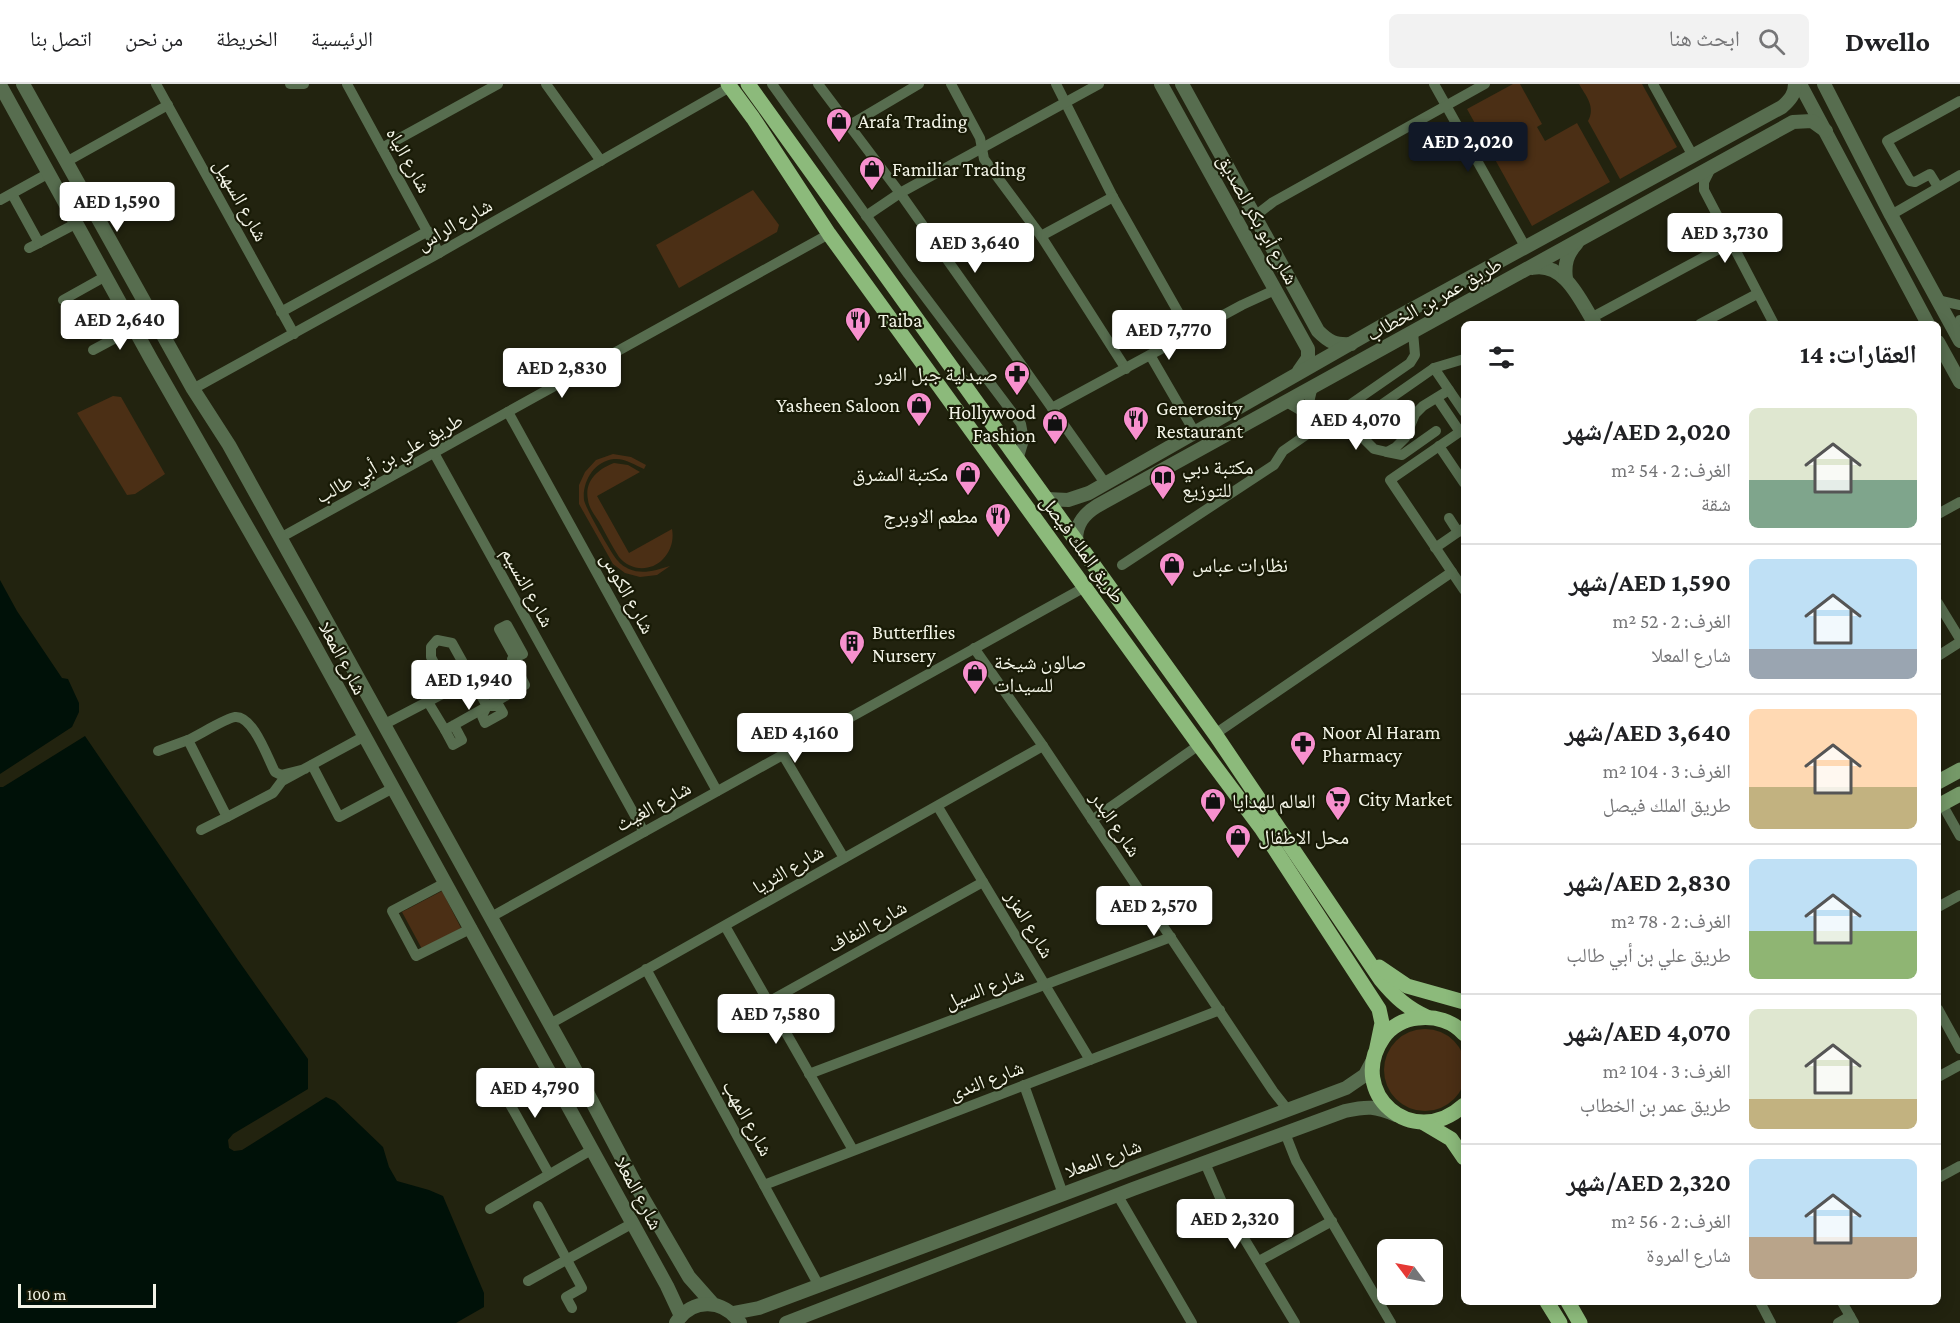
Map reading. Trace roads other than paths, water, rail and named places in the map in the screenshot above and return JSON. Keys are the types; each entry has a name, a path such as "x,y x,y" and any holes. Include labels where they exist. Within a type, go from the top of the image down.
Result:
{"main road":[{"name":"طريق الملك فيصل","path":"748,84 1215,734 1381,980 1410,1010 1427,1017"},
{"name":"طريق الملك فيصل","path":"733,85 829,234 1198,745 1261,828 1368,989 1379,1009 1382,1023 1372,1075 1377,1092 1386,1106 1400,1116"},
{"path":"733,85 742,87 803,169 837,206"},
{"path":"1941,780 1960,770"},
{"path":"1941,804 1960,794"},
{"path":"1366,956 1407,986 1461,1001"},
{"path":"1375,1052 1386,1034 1398,1024 1412,1018 1427,1017 1448,1021 1461,1027"},
{"path":"1448,1021 1461,1032"},
{"path":"1424,1123 1440,1121 1461,1108"},
{"path":"1400,1116 1424,1123 1451,1138 1461,1153"},
{"path":"1548,1305 1557,1322"},
{"path":"1570,1305 1580,1323"}],"street":[{"name":"شارع المعلا","path":"23,84 193,389 229,445 688,1277 712,1304"},
{"name":"شارع السهيل","path":"156,84 294,334"},
{"path":"290,84 304,84"},
{"name":"شارع الياه","path":"347,84 439,253"},
{"path":"382,148 498,84"},
{"path":"546,84 601,161"},
{"path":"772,84 964,350 1021,424 1024,440 1018,460"},
{"path":"818,84 900,193 1105,483"},
{"path":"848,126 919,84"},
{"path":"951,84 980,138 984,159 1041,236 1126,369"},
{"path":"1056,84 1113,197 1190,333"},
{"path":"866,216 900,193 1099,84"},
{"name":"شارع أبو بكر الصديق","path":"1161,84 1308,349 1308,358 1297,374"},
{"name":"شارع أبو بكر الصديق","path":"1182,84 1318,331 1328,341 1353,344"},
{"path":"1434,84 1526,248"},
{"path":"1255,216 1273,202 1485,84"},
{"path":"1653,84 1693,156"},
{"name":"طريق عمر بن الخطاب","path":"1047,499 1061,501 1076,498 1105,483 1392,320 1641,186 1782,107 1790,100 1795,84"},
{"path":"1800,84 1926,321"},
{"path":"1824,84 1958,338"},
{"name":"شارع المعلا","path":"0,85 472,928 667,1286 679,1320"},
{"name":"شارع الراس","path":"193,389 439,253 733,85"},
{"path":"1938,187 1930,174 1915,182 1910,181 1887,141 1960,101"},
{"path":"66,162 168,105"},
{"path":"1179,117 1195,135 1222,182 1226,184 1231,182 1233,175"},
{"name":"طريق عمر بن الخطاب","path":"1076,540 1077,528 1087,513 1793,122 1812,121 1826,131"},
{"path":"1711,168 1704,182 1704,190 1772,321"},
{"path":"0,200 49,173"},
{"path":"1891,214 1960,174"},
{"path":"1847,175 1877,219 1904,266 1909,268 1913,266 1915,259"},
{"path":"1686,182 1704,190"},
{"path":"1641,186 1651,189 1651,197 1647,203"},
{"path":"12,194 34,245 73,217 77,203 84,208 146,317 155,321"},
{"path":"1041,236 1113,197"},
{"path":"281,312 428,231"},
{"name":"طريق علي بن أبي طالب","path":"280,538 829,234"},
{"path":"1566,279 1566,260 1579,240"},
{"path":"1525,270 1539,267 1549,268 1566,279 1593,321 1730,243"},
{"path":"63,300 106,276"},
{"path":"1052,408 1275,290"},
{"path":"1706,321 1757,294"},
{"path":"1937,300 1960,305"},
{"path":"1958,338 1960,320"},
{"path":"93,350 134,328"},
{"path":"1122,565 1274,465 1283,451 1410,363 1415,355 1413,332"},
{"path":"1941,347 1960,382"},
{"path":"1150,355 1194,431"},
{"path":"1436,431 1402,455 1374,449 1365,440 1362,426 1368,414 1434,368 1461,359"},
{"path":"1434,368 1461,408"},
{"path":"1313,388 1309,402 1310,416 1316,428"},
{"path":"1387,452 1405,438 1415,414 1449,390"},
{"path":"1437,398 1461,429"},
{"path":"1288,403 1310,416"},
{"name":"شارع الكوس","path":"508,412 717,792"},
{"path":"1461,431 1390,480 1461,586"},
{"path":"1169,446 1168,455 1172,460 1178,462"},
{"path":"1439,446 1461,479"},
{"name":"شارع النسيم","path":"434,453 644,832"},
{"path":"1941,512 1960,502"},
{"path":"1436,548 1461,530 1449,518"},
{"path":"260,549 273,562 318,643 324,647 329,646 334,636"},
{"path":"1215,734 1452,572"},
{"name":"شارع الغيث","path":"491,917 1085,587"},
{"path":"1941,606 1956,623 1960,640 1941,654"},
{"path":"448,691 431,657 431,647 437,640 453,643 487,706"},
{"name":"شارع البدر","path":"974,648 1043,746 1273,1091 1288,1110"},
{"path":"428,702 449,728 525,685 512,659 514,658"},
{"path":"201,830 273,793 282,782 472,678"},
{"path":"158,751 188,740 235,717 243,718 251,724 275,772 281,775 308,767"},
{"path":"188,740 227,817"},
{"path":"1092,820 1198,745"},
{"name":"شارع الثريا","path":"550,1024 1043,746"},
{"path":"783,755 844,858"},
{"path":"308,767 339,817 393,788"},
{"name":"شارع المزر","path":"938,807 1090,1060"},
{"path":"1941,807 1960,836"},
{"name":"شارع النفاف","path":"768,1002 984,882"},
{"path":"445,883 392,911 416,956 472,928"},
{"path":"1941,905 1960,895"},
{"path":"725,926 853,1150"},
{"name":"شارع السيل","path":"809,1074 1171,937"},
{"name":"شارع المهب","path":"646,969 818,1284"},
{"name":"شارع الندى","path":"764,1185 1220,1010"},
{"path":"1941,1016 1960,1049"},
{"name":"شارع المعلا","path":"736,1318 818,1284 1288,1110 1357,1082 1365,1075 1375,1052"},
{"path":"1941,1075 1960,1065"},
{"path":"549,1174 506,1097 551,1073"},
{"path":"1023,1085 1063,1194"},
{"name":"شارع المعلا","path":"786,1323 1345,1111 1366,1106 1400,1116"},
{"path":"1285,1133 1296,1161 1391,1323"},
{"path":"490,1209 593,1149"},
{"path":"1205,1163 1221,1200 1295,1323"},
{"path":"1941,1176 1960,1166"},
{"path":"1118,1196 1192,1323"},
{"path":"538,1206 582,1288 566,1297 572,1308"},
{"path":"1259,1261 1332,1221"},
{"path":"528,1281 633,1223"},
{"path":"679,1320 690,1309 700,1304 723,1306 736,1318"},
{"path":"1762,1305 1772,1323"},
{"path":"1838,1323 1852,1319 1844,1305"}],"place":[{"name":"Arafa Trading","path":"839,144"},
{"name":"Familiar Trading","path":"872,192"},
{"name":"Taiba","path":"858,343"},
{"name":"صيدلية جبل النور","path":"1017,397"},
{"name":"Yasheen Saloon","path":"919,428"},
{"name":"Generosity Restaurant","path":"1136,442"},
{"name":"Hollywood Fashion","path":"1055,446"},
{"name":"مكتبة المشرق","path":"968,497"},
{"name":"مكتبة دبي للتوزيع","path":"1163,501"},
{"name":"مطعم الاوبرج","path":"998,539"},
{"name":"نظارات عباس","path":"1172,588"},
{"name":"Butterflies Nursery","path":"852,666"},
{"name":"صالون شيخة للسيدات","path":"975,696"},
{"name":"Noor Al Haram Pharmacy","path":"1303,767"},
{"name":"City Market","path":"1338,822"},
{"name":"العالم للهدايا","path":"1213,824"},
{"name":"محل الاطفال","path":"1238,860"}]}
